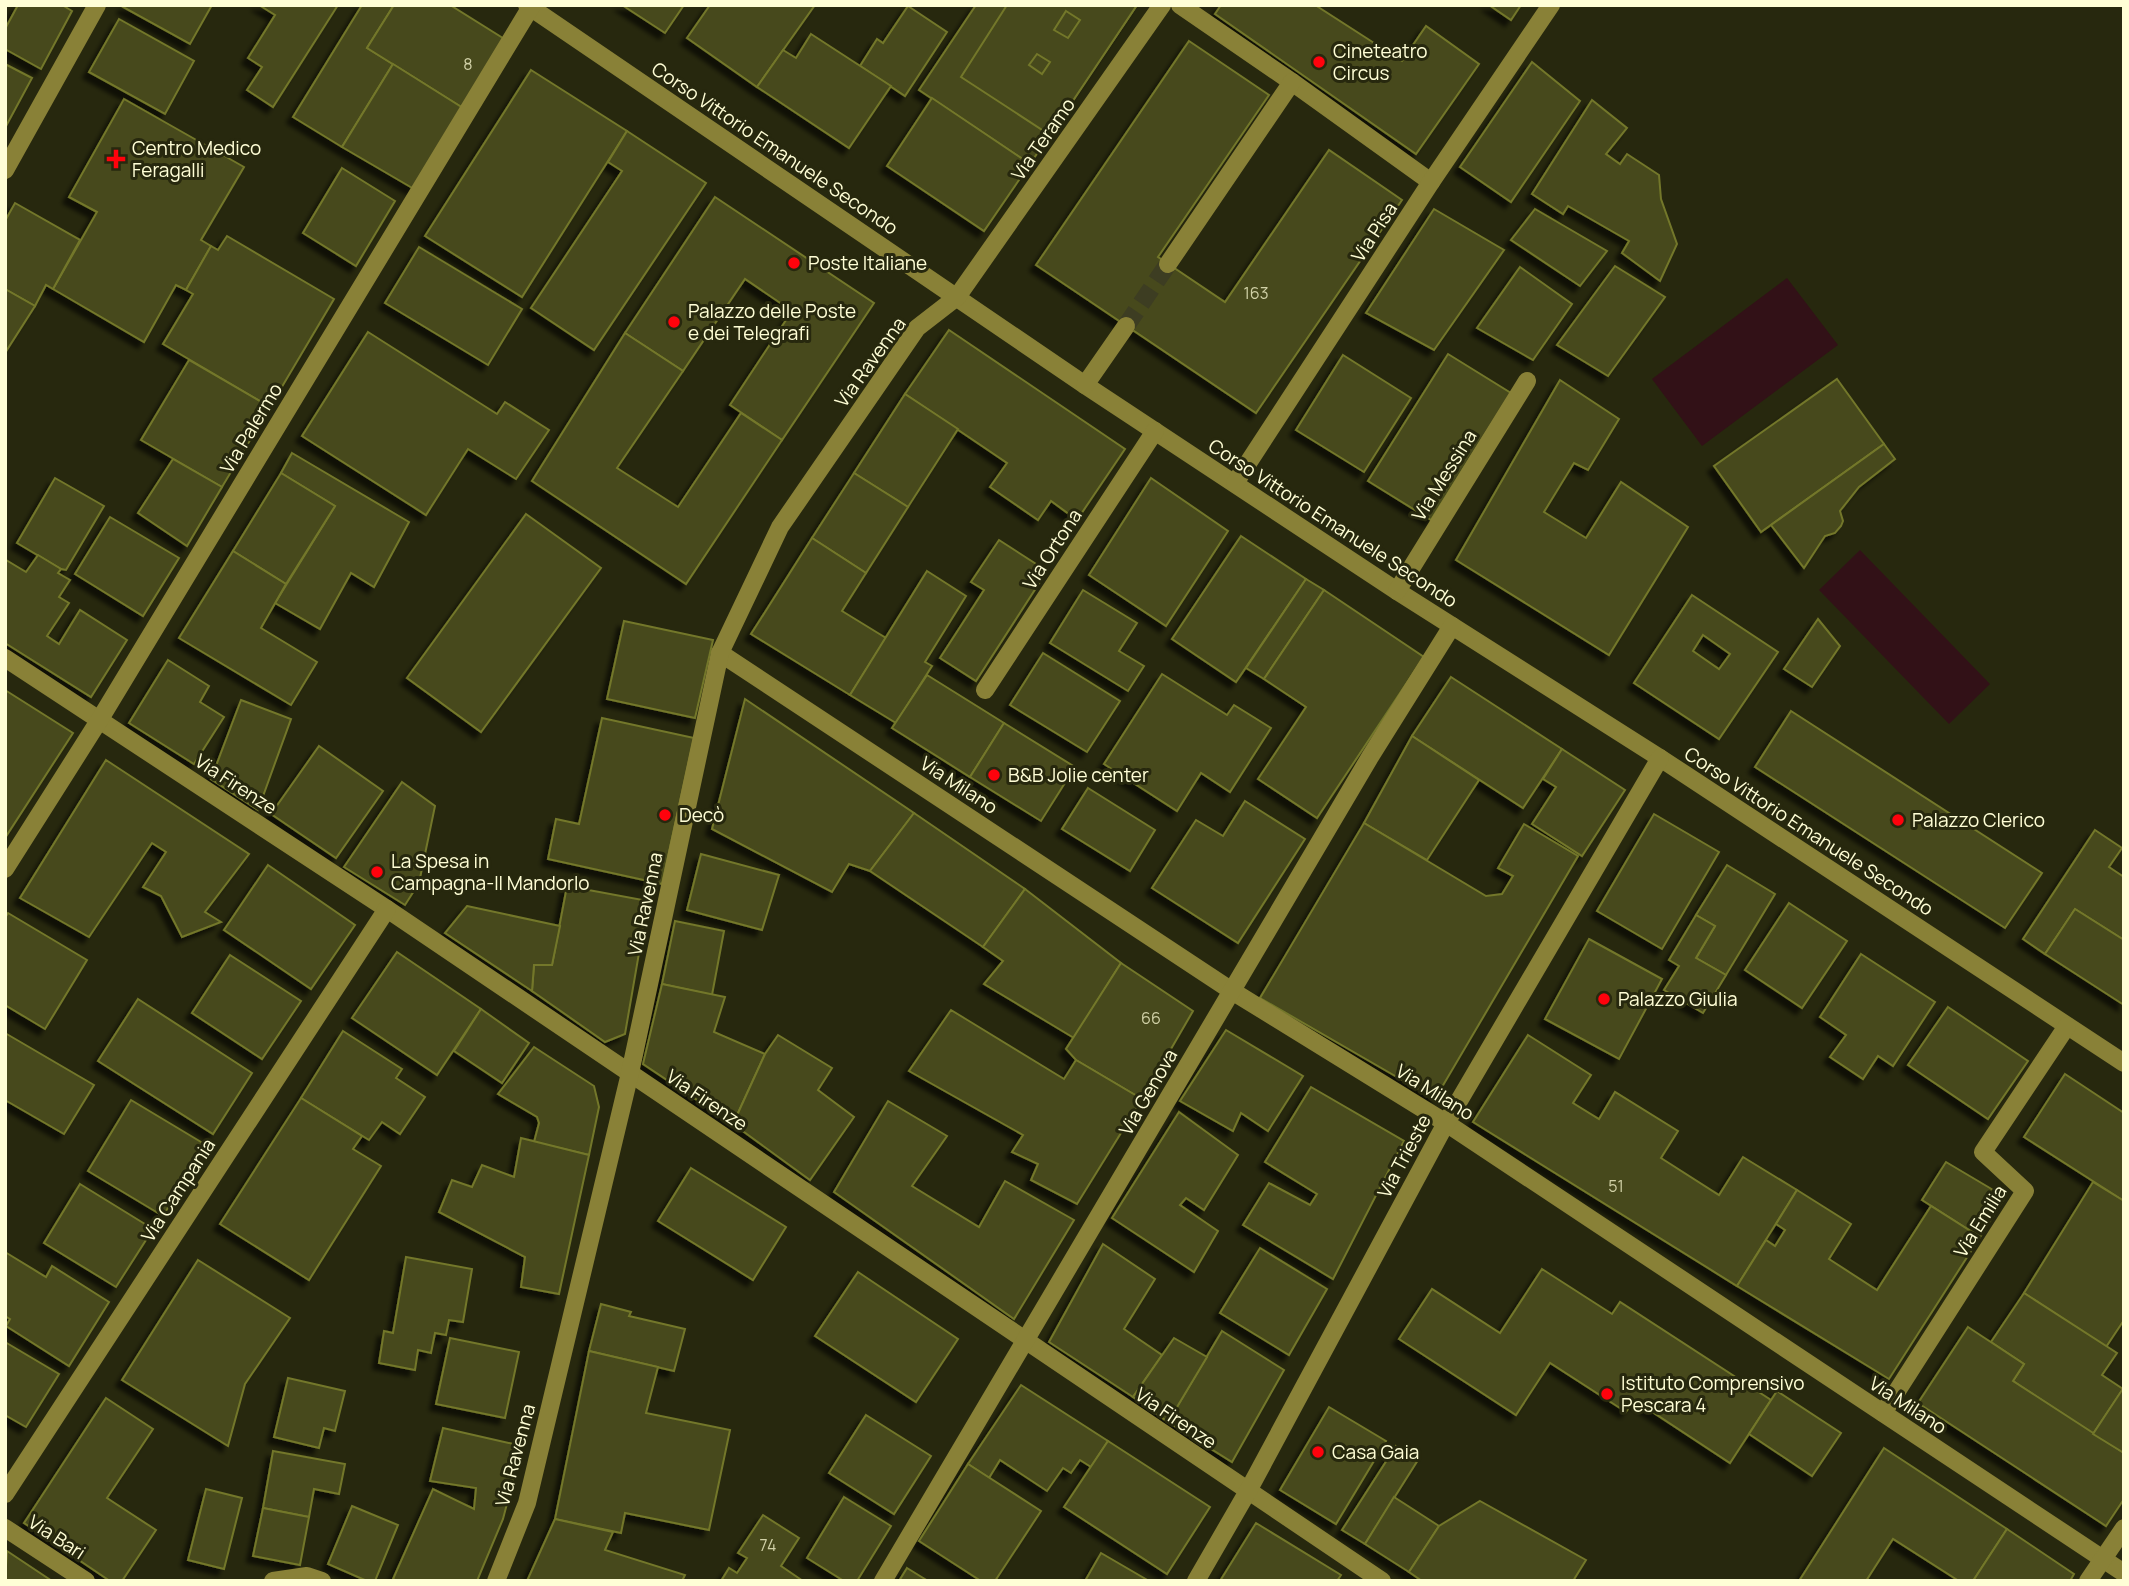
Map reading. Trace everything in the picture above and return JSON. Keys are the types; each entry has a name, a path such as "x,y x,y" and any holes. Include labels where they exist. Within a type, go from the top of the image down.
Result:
{"street":[{"path":"5,170 97,5"},
{"name":"Via Teramo","path":"957,297 1162,5"},
{"path":"1180,5 1431,182"},
{"name":"Via Pisa","path":"1235,483 1431,182 1551,5"},
{"name":"Corso Vittorio Emanuele Secondo","path":"530,6 1155,431 2124,1063"},
{"name":"Via Palermo","path":"5,869 100,719 530,6"},
{"path":"1168,264 1292,82"},
{"name":"Via Ravenna","path":"496,1581 527,1503 630,1073 720,653 780,527 917,328 957,297"},
{"path":"1085,384 1126,326"},
{"name":"Via Messina","path":"1397,591 1527,381"},
{"name":"Via Ortona","path":"985,690 1155,431"},
{"name":"Via Genova","path":"883,1581 1370,757 1452,626"},
{"name":"Via Milano","path":"720,653 1232,991 1446,1123 2124,1573"},
{"name":"Via Firenze","path":"5,658 387,909 1382,1581"},
{"name":"Via Trieste","path":"1196,1581 1248,1491 1446,1123 1660,758"},
{"name":"Via Campania","path":"5,1494 387,909"},
{"name":"Via Emilia","path":"1883,1413 2025,1191 1983,1152 2067,1026"},
{"name":"Via Bari","path":"5,1528 86,1581"},
{"path":"2088,1581 2124,1528"},
{"path":"273,1581 307,1576 322,1581"}],"shaded area":[{"path":"1787,278 1838,345 1702,446 1652,379"},
{"path":"1860,550 1990,684 1949,724 1819,590"}],"building":[{"path":"18,5 62,5 72,11 41,69 5,49 5,29"},
{"path":"212,5 190,44 123,7"},
{"path":"259,5 338,5 273,107 247,90 262,67 248,58 275,15"},
{"path":"362,5 394,5 367,48 393,64 342,147 293,117"},
{"path":"394,5 450,5 506,40 463,108 367,48"},
{"path":"622,5 684,5 665,33"},
{"path":"710,5 815,5 757,87 687,38"},
{"path":"976,5 1137,5 1030,164 919,90"},
{"path":"1007,5 1137,5 1050,135 961,77","holes":["1066,11 1080,20 1068,38 1054,30","1037,54 1050,62 1042,74 1029,65"]},
{"path":"1221,5 1315,5 1402,61 1426,26 1479,64 1416,154 1215,14"},
{"path":"1489,5 1521,5 1511,20"},
{"path":"908,6 947,32 905,96 860,66 877,39 883,43"},
{"path":"119,19 194,61 165,114 89,72"},
{"path":"811,34 891,86 849,148 757,87 783,50 796,58"},
{"path":"1189,41 1269,95 1158,257 1225,302 1329,150 1402,200 1256,413 1036,265"},
{"path":"1532,62 1580,101 1511,202 1460,167"},
{"path":"5,64 32,78 5,128"},
{"path":"393,64 463,108 414,189 342,147"},
{"path":"531,70 627,131 522,297 425,236"},
{"path":"932,98 1030,164 984,231 887,166"},
{"path":"124,99 244,167 201,240 211,246 186,290 176,285 144,342 53,289 97,212 69,197"},
{"path":"1592,100 1627,128 1606,154 1620,164 1627,154 1659,175 1661,199 1677,244 1660,281 1622,253 1629,241 1568,206 1563,214 1532,194"},
{"path":"627,131 706,183 594,350 531,308 622,171 608,162"},
{"path":"342,168 395,201 356,266 303,233"},
{"name":"Palazzo delle Poste e dei Telegrafi","path":"715,197 874,303 782,440 730,405 792,311 745,279 683,371 625,333"},
{"path":"15,203 80,240 53,289 46,285 35,306 5,289 5,221"},
{"path":"1434,209 1504,250 1434,350 1366,313"},
{"path":"1535,209 1607,251 1580,286 1511,240"},
{"path":"227,236 334,299 270,407 163,344 193,294 186,290 211,246 218,250"},
{"path":"419,247 522,309 488,365 385,303"},
{"path":"1615,266 1665,297 1608,376 1557,345"},
{"path":"1520,267 1572,304 1533,360 1477,328"},
{"path":"5,289 35,306 5,353"},
{"path":"949,330 1125,449 1077,520 1051,501 1038,520 990,487 1007,463 905,394"},
{"path":"368,332 497,414 505,402 549,430 516,479 468,449 426,515 302,436"},
{"path":"625,333 683,371 617,468 678,507 741,413 782,440 686,584 532,481"},
{"path":"1448,354 1511,393 1431,520 1368,481"},
{"path":"1343,355 1411,398 1364,472 1296,430"},
{"path":"189,360 270,407 222,487 141,440"},
{"path":"1837,379 1884,444 1761,532 1714,466"},
{"path":"1560,380 1619,419 1588,470 1574,463 1544,512 1586,538 1621,482 1688,527 1609,655 1456,560"},
{"path":"905,394 958,429 908,507 854,473"},
{"path":"1884,444 1895,459 1859,487 1840,511 1843,521 1841,526 1835,533 1825,536 1804,568 1771,525"},
{"path":"292,453 409,522 374,587 351,573 320,629 275,603 335,506 281,473"},
{"path":"173,459 222,487 187,546 138,513"},
{"path":"281,473 335,506 286,584 233,551"},
{"path":"854,473 908,507 866,573 812,538"},
{"path":"55,478 104,506 66,570 17,543"},
{"path":"1151,478 1228,531 1166,626 1089,575"},
{"path":"526,514 601,568 481,732 407,678"},
{"path":"110,517 179,558 143,616 75,574"},
{"path":"1241,536 1306,579 1236,682 1172,639"},
{"path":"812,538 866,573 842,611 886,638 850,695 751,634"},
{"path":"999,540 1047,571 976,681 940,658 984,590 971,582"},
{"path":"233,551 286,584 261,628 317,662 291,705 179,638"},
{"path":"38,555 61,569 58,573 70,580 59,597 69,603 47,636 59,644 80,610 127,640 91,697 5,643 5,561 26,572"},
{"path":"927,571 966,596 925,662 932,666 896,723 850,695"},
{"path":"1306,579 1324,590 1264,679 1246,668"},
{"path":"1083,590 1137,623 1119,651 1144,666 1128,691 1050,643"},
{"path":"1324,590 1424,657 1317,818 1258,779 1306,707 1264,679"},
{"path":"1692,595 1778,652 1719,739 1634,683","holes":["1703,635 1730,654 1719,669 1693,651"]},
{"path":"1818,619 1840,646 1812,687 1784,669"},
{"path":"624,621 713,640 695,718 607,699"},
{"path":"1043,653 1120,701 1087,752 1010,705"},
{"path":"168,660 209,686 200,702 224,717 194,764 129,723"},
{"path":"1162,674 1227,715 1234,705 1271,728 1230,792 1201,773 1177,811 1104,764"},
{"path":"927,675 1004,723 970,777 892,728"},
{"path":"1451,677 1562,749 1523,808 1412,736"},
{"path":"5,690 73,733 5,838"},
{"path":"745,699 914,813 870,871 849,864 832,892 712,829"},
{"path":"241,700 291,719 258,810 211,779"},
{"name":"Palazzo Clerico","path":"1791,711 2042,873 2005,928 1755,767"},
{"path":"602,718 694,738 662,884 548,859 556,819 579,824"},
{"path":"1004,723 1075,767 1041,821 970,777"},
{"path":"1412,736 1479,780 1427,860 1364,823"},
{"path":"319,746 383,791 336,858 271,814"},
{"path":"1562,749 1625,790 1582,856 1532,824 1556,787 1543,779"},
{"path":"106,760 249,854 205,912 221,922 182,937 161,896 143,887 166,852 152,843 89,937 20,898"},
{"path":"402,782 435,806 419,883 405,905 344,867"},
{"path":"1088,788 1155,830 1130,871 1062,829"},
{"path":"1245,801 1305,839 1238,943 1152,888 1196,820 1223,836"},
{"path":"914,813 1025,889 983,947 870,871"},
{"path":"1654,814 1719,852 1662,949 1597,911"},
{"path":"1364,823 1486,896 1502,894 1513,876 1498,868 1524,824 1578,856 1435,1099 1260,998"},
{"path":"2095,830 2122,848 2109,867 2124,877 2124,940 2075,909 2045,954 2023,939"},
{"path":"701,854 779,875 762,930 687,910"},
{"path":"268,865 355,925 311,989 224,930"},
{"path":"1727,865 1775,894 1726,975 1696,958 1715,926 1696,915"},
{"path":"567,886 648,901 625,1034 605,1042 532,991 534,965 552,965"},
{"path":"1025,889 1121,963 1074,1038 984,984 1003,961 983,947"},
{"path":"1789,903 1847,941 1802,1008 1745,970"},
{"path":"467,906 560,926 552,965 534,965 532,991 445,933"},
{"path":"2075,909 2124,940 2124,1005 2045,954"},
{"path":"8,913 87,960 45,1029 5,1005 5,918"},
{"path":"1696,915 1715,926 1696,958 1726,975 1703,1013 1664,990 1679,966 1669,960"},
{"path":"675,921 724,931 712,995 662,984"},
{"name":"Palazzo Giulia","path":"1589,939 1662,979 1619,1059 1545,1019"},
{"path":"397,952 481,1009 437,1075 352,1018"},
{"path":"1861,954 1935,1002 1893,1066 1878,1056 1863,1079 1830,1057 1846,1035 1820,1017"},
{"path":"230,955 301,1001 262,1059 192,1013"},
{"path":"1121,963 1193,1011 1142,1099 1076,1060 1066,1049"},
{"path":"662,984 725,997 714,1032 765,1054 733,1124 643,1064"},
{"path":"138,999 252,1073 213,1134 98,1061"},
{"path":"1948,1007 2028,1061 1988,1119 1908,1065"},
{"path":"481,1009 529,1043 502,1083 454,1051"},
{"path":"951,1010 1064,1079 1076,1060 1142,1099 1077,1204 1031,1180 1038,1164 1012,1152 1023,1135 909,1071"},
{"path":"1226,1030 1303,1076 1268,1131 1241,1113 1233,1131 1180,1101"},
{"path":"343,1031 402,1069 396,1078 425,1097 400,1134 382,1122 369,1140 301,1098"},
{"path":"5,1033 94,1085 64,1134 5,1100"},
{"path":"778,1035 832,1068 818,1090 854,1117 810,1180 733,1124 765,1054"},
{"path":"1528,1035 1591,1075 1573,1103 1599,1119 1615,1092 1678,1131 1661,1158 1719,1195 1743,1157 1797,1190 1737,1286 1473,1122"},
{"path":"534,1047 594,1086 599,1107 589,1155 534,1142 539,1123 537,1117 498,1094"},
{"path":"2065,1074 2124,1113 2124,1201 2024,1137"},
{"path":"1311,1087 1404,1141 1333,1279 1243,1225 1269,1183 1310,1205 1317,1194 1265,1162"},
{"path":"301,1098 362,1136 353,1149 381,1166 309,1280 220,1224"},
{"path":"131,1100 206,1145 163,1216 88,1171"},
{"path":"888,1101 947,1136 912,1186 979,1227 1005,1181 1074,1220 1014,1319 834,1192"},
{"path":"1179,1112 1238,1155 1204,1210 1186,1198 1180,1205 1218,1231 1194,1272 1112,1218"},
{"path":"521,1138 589,1155 559,1294 521,1287 525,1257 439,1212 452,1180 472,1187 482,1165 514,1177"},
{"path":"1946,1162 2005,1197 1980,1237 1922,1200"},
{"path":"691,1168 786,1227 753,1280 658,1221"},
{"path":"2093,1182 2124,1201 2124,1320 2106,1347 2024,1293"},
{"path":"80,1184 153,1229 116,1287 44,1243"},
{"path":"1797,1190 1851,1224 1829,1259 1877,1290 1931,1206 1980,1237 1889,1379 1737,1286 1766,1240 1775,1246 1785,1230 1776,1224"},
{"path":"1103,1244 1155,1279 1124,1329 1162,1355 1133,1397 1049,1342"},
{"path":"1260,1248 1327,1289 1289,1355 1220,1313"},
{"path":"5,1252 46,1277 52,1266 109,1302 69,1366 6,1326 10,1319 5,1316"},
{"path":"406,1257 472,1269 463,1322 449,1320 446,1335 435,1333 431,1353 418,1350 415,1370 379,1363 384,1331 393,1333"},
{"path":"198,1260 290,1318 245,1384 228,1446 122,1380"},
{"path":"1542,1269 1612,1314 1620,1302 1771,1400 1730,1463 1634,1400 1626,1412 1550,1363 1516,1415 1399,1339 1432,1289 1500,1333"},
{"path":"858,1272 958,1339 916,1402 815,1336"},
{"path":"2024,1293 2117,1353 2102,1375 2123,1389 2093,1434 2013,1381 2024,1364 1991,1342"},
{"path":"601,1304 631,1312 629,1316 685,1329 674,1371 589,1351"},
{"path":"1968,1327 2024,1364 2013,1381 2124,1453 2124,1499 2106,1526 1918,1403"},
{"path":"1222,1331 1284,1370 1232,1462 1168,1422"},
{"path":"450,1338 519,1352 505,1418 436,1404"},
{"path":"1174,1338 1207,1357 1168,1422 1133,1397"},
{"path":"5,1342 59,1374 26,1427 5,1415"},
{"path":"589,1351 658,1367 646,1413 730,1430 709,1530 625,1513 621,1533 555,1519"},
{"path":"288,1378 345,1391 335,1431 324,1428 319,1448 274,1437"},
{"path":"1021,1385 1108,1441 1091,1467 1080,1460 1071,1473 1063,1468 1047,1491 1000,1460 989,1478 968,1464"},
{"path":"2124,1387 2124,1453 2093,1434"},
{"path":"1777,1391 1841,1433 1812,1476 1749,1434"},
{"path":"106,1398 153,1429 107,1498 156,1530 122,1581 110,1581 24,1523"},
{"path":"1329,1407 1386,1441 1336,1524 1280,1490"},
{"path":"866,1415 931,1456 894,1514 829,1473"},
{"path":"443,1428 522,1446 503,1519 477,1581 397,1581 393,1579 433,1489 474,1509 476,1488 430,1481"},
{"path":"1108,1441 1210,1507 1167,1574 1064,1507"},
{"path":"1396,1446 1418,1460 1365,1544 1342,1530"},
{"path":"1884,1448 2007,1529 1973,1581 1959,1581 1893,1539 1866,1581 1799,1581"},
{"path":"273,1451 345,1464 339,1494 314,1489 309,1517 263,1508"},
{"path":"968,1464 1041,1511 995,1581 981,1581 919,1541"},
{"path":"206,1489 242,1498 224,1569 188,1560"},
{"path":"844,1497 891,1526 857,1581 844,1581 807,1558"},
{"path":"1394,1497 1439,1526 1409,1572 1365,1544"},
{"path":"1480,1501 1586,1560 1573,1581 1422,1581 1409,1572 1439,1526"},
{"path":"352,1506 398,1525 375,1581 367,1581 328,1564"},
{"path":"263,1508 309,1517 300,1565 253,1556"},
{"path":"763,1515 799,1538 781,1566 803,1581 721,1581 729,1568 737,1573 747,1558 738,1553"},
{"path":"555,1519 613,1532 605,1550 685,1575 682,1581 527,1581"},
{"path":"1256,1523 1341,1575 1337,1581 1220,1581"},
{"path":"2007,1529 2074,1574 2070,1581 1973,1581"},
{"path":"7,1551 52,1581 5,1581"},
{"path":"1101,1553 1149,1581 1085,1581"},
{"path":"907,1568 928,1581 899,1581"}],"tunnel":[{"path":"1126,326 1168,264"}],"place":[{"name":"Cineteatro Circus","path":"1319,62"},
{"name":"Centro Medico Feragalli","path":"116,159"},
{"name":"Poste Italiane","path":"794,263"},
{"name":"Palazzo delle Poste e dei Telegrafi","path":"674,322"},
{"name":"B&B Jolie center","path":"994,775"},
{"name":"Decò","path":"665,815"},
{"name":"Palazzo Clerico","path":"1898,820"},
{"name":"La Spesa in Campagna-Il Mandorlo","path":"377,872"},
{"name":"Palazzo Giulia","path":"1604,999"},
{"name":"Istituto Comprensivo Pescara 4","path":"1607,1394"},
{"name":"Casa Gaia","path":"1318,1452"}]}
